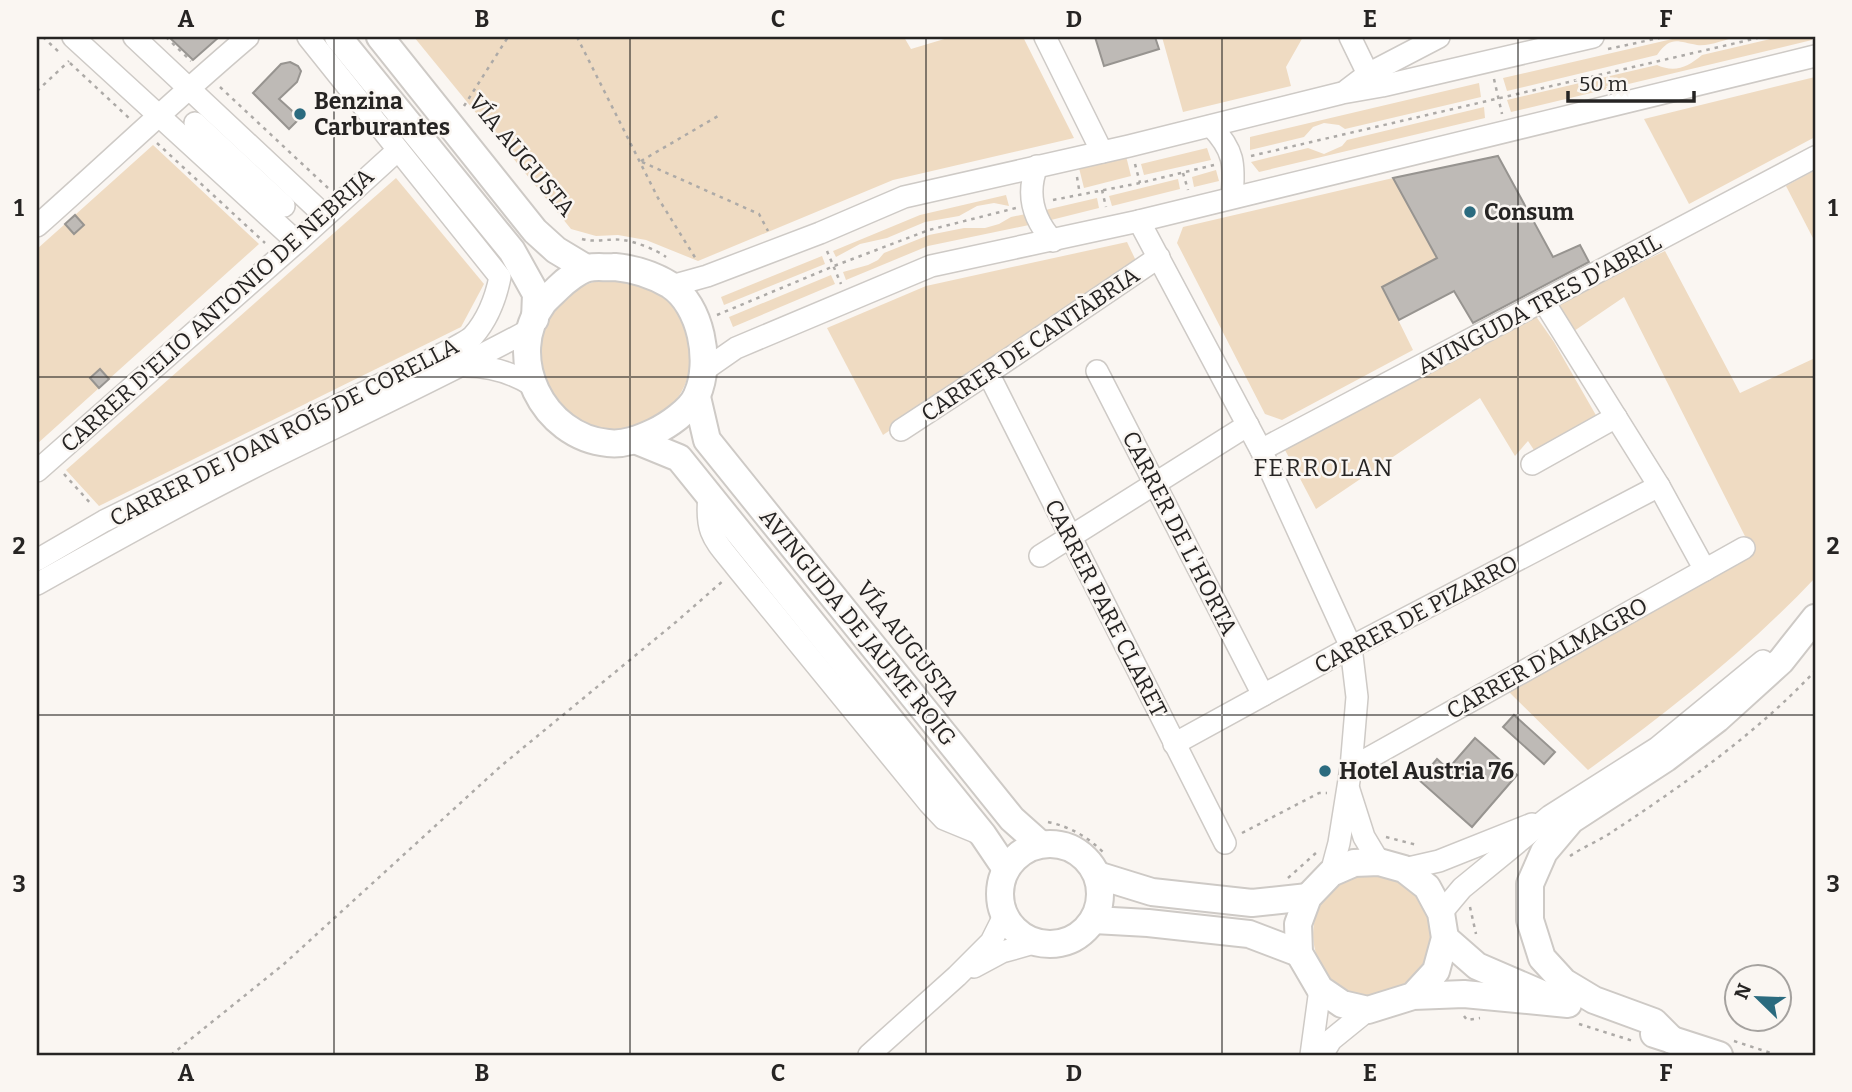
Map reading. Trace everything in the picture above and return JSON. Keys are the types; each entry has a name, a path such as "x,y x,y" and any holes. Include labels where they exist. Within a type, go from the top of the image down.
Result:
{"main road":[{"path":"338,37 512,251 536,294 528,348 528,370 533,385 556,421 578,436 609,443 635,440 670,425 697,397 703,371 700,329 687,303 690,281 638,269 586,268 556,250 536,231 380,37"},
{"path":"533,324 542,304 561,285 586,268"},
{"name":"AVINGUDA DE JAUME ROIG","path":"697,397 707,440 1012,819 1042,833"},
{"name":"AVINGUDA DE JAUME ROIG","path":"635,440 679,458 983,835 1006,869"},
{"path":"1672,1040 1654,1022 1594,1000 1564,982 1542,958 1530,920 1530,884 1544,852 1571,820 1666,758 1717,719 1781,662 1815,618"},
{"path":"1102,866 1101,898 1094,920 1078,937 1057,945 1034,943 1016,933 1004,916 999,892 1006,869 1042,833 1152,892 1252,903 1308,897"},
{"path":"1569,1012 1477,967 1443,926 1427,887 1392,866 1354,863 1331,873 1308,897 1298,924 1299,953 1320,989 1342,1004 1368,1010 1413,996 1464,994 1569,1012 1719,1055"},
{"path":"1094,920 1249,934 1299,953"},
{"path":"1413,996 1436,971 1443,926"}],"street":[{"path":"134,37 325,216"},
{"path":"37,226 188,87 248,37"},
{"path":"308,37 398,150"},
{"path":"1045,37 1102,152"},
{"path":"1350,37 1375,80"},
{"path":"1375,80 1439,37"},
{"path":"690,281 778,250 904,197 1210,126 1342,93 1375,80 1593,37"},
{"path":"67,45 159,115 297,242"},
{"path":"703,371 736,348 931,266 1139,221 1815,56"},
{"path":"195,123 284,205"},
{"path":"1210,126 1227,145 1233,161 1232,197"},
{"name":"CARRER D'ELIO ANTONIO DE NEBRIJA","path":"37,471 398,150"},
{"name":"CARRER DE JOAN ROÍS DE CORELLA","path":"37,560 104,521 472,338 484,320 500,277 398,150"},
{"name":"AVINGUDA TRES D'ABRIL","path":"1261,450 1815,157"},
{"path":"1037,166 1031,182 1032,204 1045,231 1053,240"},
{"path":"1139,221 1261,450 1351,647 1357,697 1343,783 1339,843 1331,873"},
{"name":"CARRER DE CANTÀBRIA","path":"901,430 1159,257"},
{"path":"1544,302 1659,486 1705,570"},
{"path":"37,584 268,460 463,366 533,324"},
{"path":"463,366 486,366 516,375 533,385"},
{"name":"CARRER DE L'HORTA","path":"1097,371 1263,695"},
{"name":"CARRER PARE CLARET","path":"988,373 1225,843"},
{"path":"1532,464 1616,416"},
{"path":"1040,556 1248,425"},
{"name":"CARRER DE PIZARRO","path":"1174,744 1351,647 1659,486"},
{"path":"709,495 709,530 737,568 929,803 944,819 983,835"},
{"name":"CARRER D'ALMAGRO","path":"1343,783 1744,548"},
{"path":"1443,926 1462,888 1550,816 1657,748 1770,655 1815,609"},
{"path":"1343,783 1364,837 1392,866 1438,861 1550,816"},
{"path":"870,1055 957,976 990,942 1004,916"},
{"path":"957,976 1002,952 1034,943"},
{"path":"1311,1055 1320,989"},
{"path":"1322,1055 1331,1040 1368,1010"}],"path":[{"path":"43,37 67,45"},
{"path":"166,37 193,63"},
{"path":"463,109 508,37"},
{"path":"577,37 659,198 690,281 706,295 717,315 929,230 1762,37"},
{"path":"37,90 69,61 129,119 122,125"},
{"path":"1493,75 1503,119"},
{"path":"216,83 328,188"},
{"path":"641,161 718,116"},
{"path":"154,140 265,243 261,247"},
{"path":"641,161 759,214 778,250"},
{"path":"1815,204 1815,226"},
{"path":"820,233 848,300"},
{"name":"VÍA AUGUSTA","path":"580,238 593,242 623,240 658,251 668,259"},
{"path":"59,469 98,512"},
{"path":"171,1055 284,964 501,766 676,622 737,568"},
{"path":"1567,858 1609,834 1693,775 1739,740 1815,671"},
{"path":"1225,843 1318,793 1326,793 1343,783"},
{"path":"1042,833 1064,825 1090,839 1102,866"},
{"path":"1364,837 1379,834 1425,848 1438,861"},
{"path":"1281,884 1326,845 1339,843"},
{"path":"1462,888 1468,898 1476,936"},
{"path":"1569,1012 1636,1042"}],"shaded area":[{"path":"414,37 904,37 911,49 951,37 1023,37 1074,138 893,180 698,261 646,240 618,235 596,236 571,229"},
{"path":"1162,37 1303,37 1286,67 1291,86 1183,112"},
{"path":"1681,37 1737,37 1701,45 1675,41 1666,45 1657,55 1507,91 1503,78"},
{"path":"1779,37 1812,37 1812,40 1511,112 1507,100 1657,65 1681,68 1702,55"},
{"path":"1815,77 1815,137 1689,204 1644,119"},
{"path":"1479,83 1481,97 1345,129 1339,125 1324,123 1313,127 1304,137 1250,150 1250,137"},
{"path":"1484,107 1485,118 1259,172 1251,162 1308,148 1324,154 1342,146 1347,140"},
{"path":"153,145 259,244 109,379 91,378 99,388 37,444 37,249 65,224 84,225 75,215"},
{"path":"1207,148 1211,160 1144,175 1141,164"},
{"path":"1125,152 1131,176 1084,188 1078,164"},
{"path":"1216,170 1219,181 1194,187 1192,177"},
{"path":"1815,170 1815,242 1786,186"},
{"path":"396,178 484,284 461,327 99,506 66,470"},
{"path":"1393,178 1437,258 1382,287 1413,350 1282,420 1265,414 1177,243 1183,227"},
{"path":"1178,179 1180,189 1112,206 1109,196"},
{"path":"1006,195 1009,206 994,203 977,206 959,216 925,222 887,238 860,244 836,257 833,251 920,215"},
{"path":"1097,198 1099,208 1047,221 1041,211"},
{"path":"1026,214 1029,225 928,246 846,280 843,272 868,265 884,253 929,235 964,228 985,228"},
{"path":"1127,242 1137,263 883,435 827,328 926,286"},
{"path":"1665,251 1740,393 1815,358 1815,578 1789,605 1706,679 1588,770 1509,692 1753,552 1624,297 1574,331 1555,304"},
{"path":"822,256 825,264 724,305 721,297"},
{"path":"831,275 835,284 733,327 729,317"},
{"path":"615,279 644,285 669,301 685,326 691,355 685,384 669,409 644,425 615,431 586,425 561,409 545,384 539,355 545,326 561,301 586,285"},
{"path":"1535,315 1554,342 1597,417 1536,453 1528,441 1515,456 1480,398 1316,509 1285,450"},
{"path":"1366,873 1386,873 1421,891 1438,927 1418,983 1388,997 1374,999 1354,995 1334,982 1318,958 1313,930 1322,902 1332,890"}],"building":[{"path":"169,37 219,37 193,60"},
{"path":"1095,37 1155,37 1159,49 1104,66"},
{"path":"290,62 301,71 297,82 279,99 300,118 289,129 253,93 281,64"},
{"name":"Consum","path":"1498,156 1553,257 1580,245 1589,262 1473,323 1454,291 1399,320 1382,287 1437,258 1393,178"},
{"path":"75,215 84,225 74,234 65,224"},
{"path":"100,369 109,379 99,388 90,378"},
{"path":"1514,715 1555,752 1544,764 1503,727"},
{"path":"1475,738 1517,775 1472,827 1419,780 1437,759 1448,769"}],"place":[{"name":"Benzina Carburantes","path":"300,114"},
{"name":"Consum","path":"1470,212"},
{"name":"Hotel Austria 76","path":"1325,771"}],"district":[{"name":"FERROLAN","path":"1324,468"}]}
